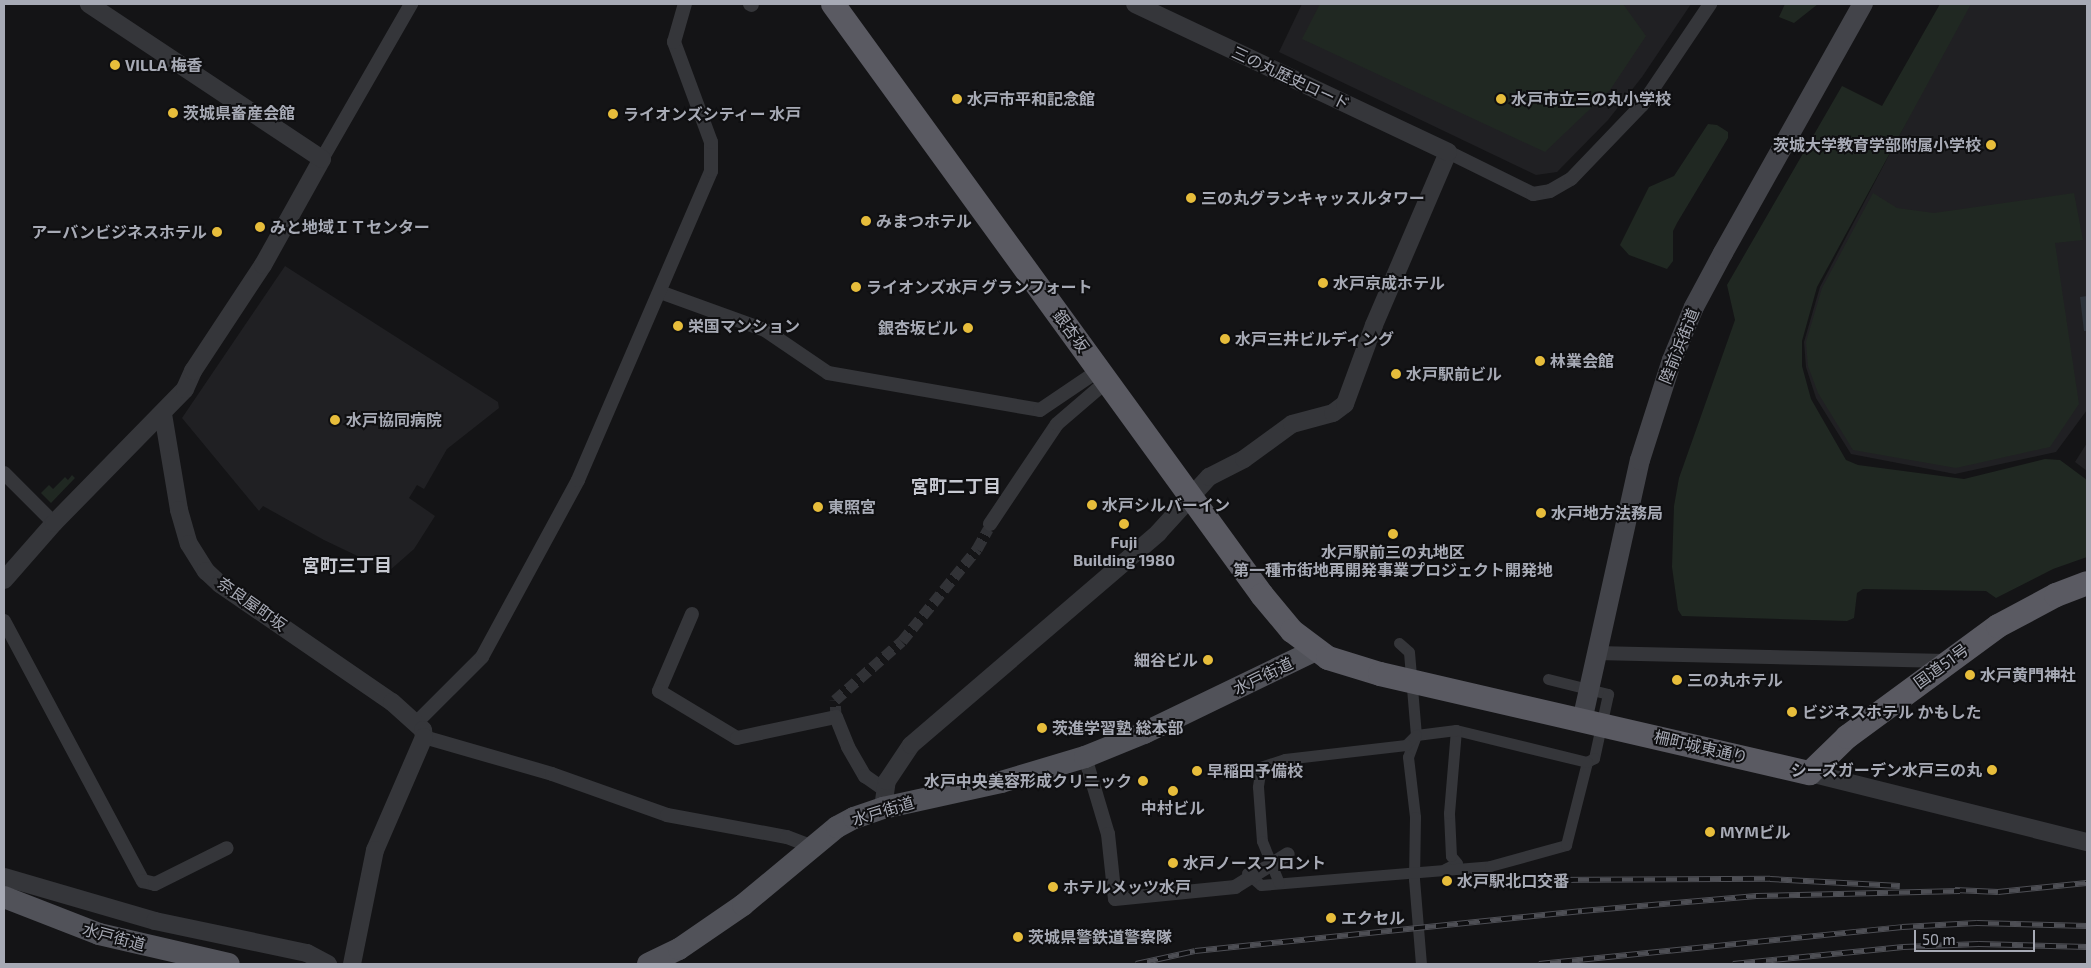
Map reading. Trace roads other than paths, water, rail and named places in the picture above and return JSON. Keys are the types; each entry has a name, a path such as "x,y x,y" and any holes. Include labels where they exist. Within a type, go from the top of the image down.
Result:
{"highway":[{"name":"銀杏坂","path":"833,4 1276,613 1316,650"},
{"name":"国道51号","path":"1810,773 1847,737 1947,662 2027,609 2087,583"},
{"name":"柵町城東通り","path":"1316,650 1364,670 1810,773"}],"main road":[{"name":"陸前浜街道","path":"1582,721 1640,460 1676,351 1723,253 1862,4"},
{"name":"水戸街道","path":"648,964 679,949 743,905 837,827 884,799 1001,782 1085,757 1144,733 1316,650"},
{"name":"水戸街道","path":"4,897 99,934 229,964"}],"street":[{"path":"88,4 322,159"},
{"path":"4,580 54,522 163,414 185,389 193,371 263,265 411,4"},
{"path":"352,964 375,850 420,730 482,657 578,480 711,171 711,142 674,42 685,4"},
{"name":"三の丸歴史ロード","path":"1135,4 1533,194 1550,191 1570,179 1642,105 1710,4"},
{"path":"884,799 893,768 911,745 1158,533 1214,473 1244,459 1292,424 1333,413 1345,404 1374,325 1448,152"},
{"path":"660,292 765,330 828,373 1040,410 1103,375"},
{"path":"990,524 1058,424 1103,375"},
{"name":"奈良屋町坂","path":"163,414 183,523 189,544 206,571 220,584 420,730"},
{"path":"4,474 54,522"},
{"path":"692,614 659,691 738,738 836,717 848,747 865,776 884,799"},
{"path":"4,621 143,882 155,884 227,848"},
{"path":"1399,643 1413,648 1416,735 1408,757 1415,816 1414,876 1421,964"},
{"path":"1596,653 1947,662"},
{"path":"1247,873 1261,885 1414,876 1444,870 1490,866 1566,846 1588,762 1594,758 1601,747 1608,694 1548,679"},
{"path":"420,730 667,815 787,838 813,847"},
{"path":"1444,870 1457,863 1451,856 1449,813 1456,730"},
{"path":"1278,883 1262,842 1255,806 1261,767 1285,759 1406,745 1416,735 1456,730 1588,762"},
{"path":"1085,757 1108,834 1115,899 1235,887 1288,854"},
{"name":"柵町城東通り","path":"1810,773 2087,842"},
{"path":"4,876 155,921 307,952 328,964"}],"tunnel":[{"path":"836,717 835,700 902,641 977,549 988,529"}],"railway":[{"path":"1545,880 1770,879 1900,886"},
{"path":"1955,890 1998,892 2087,883"},
{"path":"1136,964 1195,951 1582,911 1756,896 1960,891"},
{"path":"1539,964 1902,927 1977,923 2087,926"},
{"path":"1733,964 1903,947 1979,944 2087,947"}],"place":[{"name":"VILLA 梅香","path":"115,65"},
{"name":"水戸市平和記念館","path":"957,99"},
{"name":"水戸市立三の丸小学校","path":"1501,99"},
{"name":"茨城県畜産会館","path":"173,113"},
{"name":"ライオンズシティー 水戸","path":"613,114"},
{"name":"茨城大学教育学部附属小学校","path":"1991,145"},
{"name":"三の丸グランキャッスルタワー","path":"1191,198"},
{"name":"みまつホテル","path":"866,221"},
{"name":"みと地域ＩＴセンター","path":"260,227"},
{"name":"アーバンビジネスホテル","path":"217,232"},
{"name":"水戸京成ホテル","path":"1323,283"},
{"name":"ライオンズ水戸 グランフォート","path":"856,287"},
{"name":"栄国マンション","path":"678,326"},
{"name":"銀杏坂ビル","path":"968,328"},
{"name":"水戸三井ビルディング","path":"1225,339"},
{"name":"林業会館","path":"1540,361"},
{"name":"水戸駅前ビル","path":"1396,374"},
{"name":"水戸協同病院","path":"335,420"},
{"name":"水戸シルバーイン","path":"1092,505"},
{"name":"東照宮","path":"818,507"},
{"name":"水戸地方法務局","path":"1541,513"},
{"name":"Fuji Building 1980","path":"1124,524"},
{"name":"⽔⼾駅前三の丸地区 第⼀種市街地再開発事業プロジェクト開発地","path":"1393,534"},
{"name":"細谷ビル","path":"1208,660"},
{"name":"水戸黄門神社","path":"1970,675"},
{"name":"三の丸ホテル","path":"1677,680"},
{"name":"ビジネスホテル かもした","path":"1792,712"},
{"name":"茨進学習塾 総本部","path":"1042,728"},
{"name":"シーズガーデン水戸三の丸","path":"1992,770"},
{"name":"早稲田予備校","path":"1197,771"},
{"name":"水戸中央美容形成クリニック","path":"1143,781"},
{"name":"中村ビル","path":"1173,791"},
{"name":"MYMビル","path":"1710,832"},
{"name":"水戸ノースフロント","path":"1173,863"},
{"name":"水戸駅北口交番","path":"1447,881"},
{"name":"ホテルメッツ水戸","path":"1053,887"},
{"name":"エクセル","path":"1331,918"},
{"name":"茨城県警鉄道警察隊","path":"1018,937"}],"district":[{"name":"宮町二丁目","path":"956,486"},
{"name":"宮町三丁目","path":"347,565"}]}
